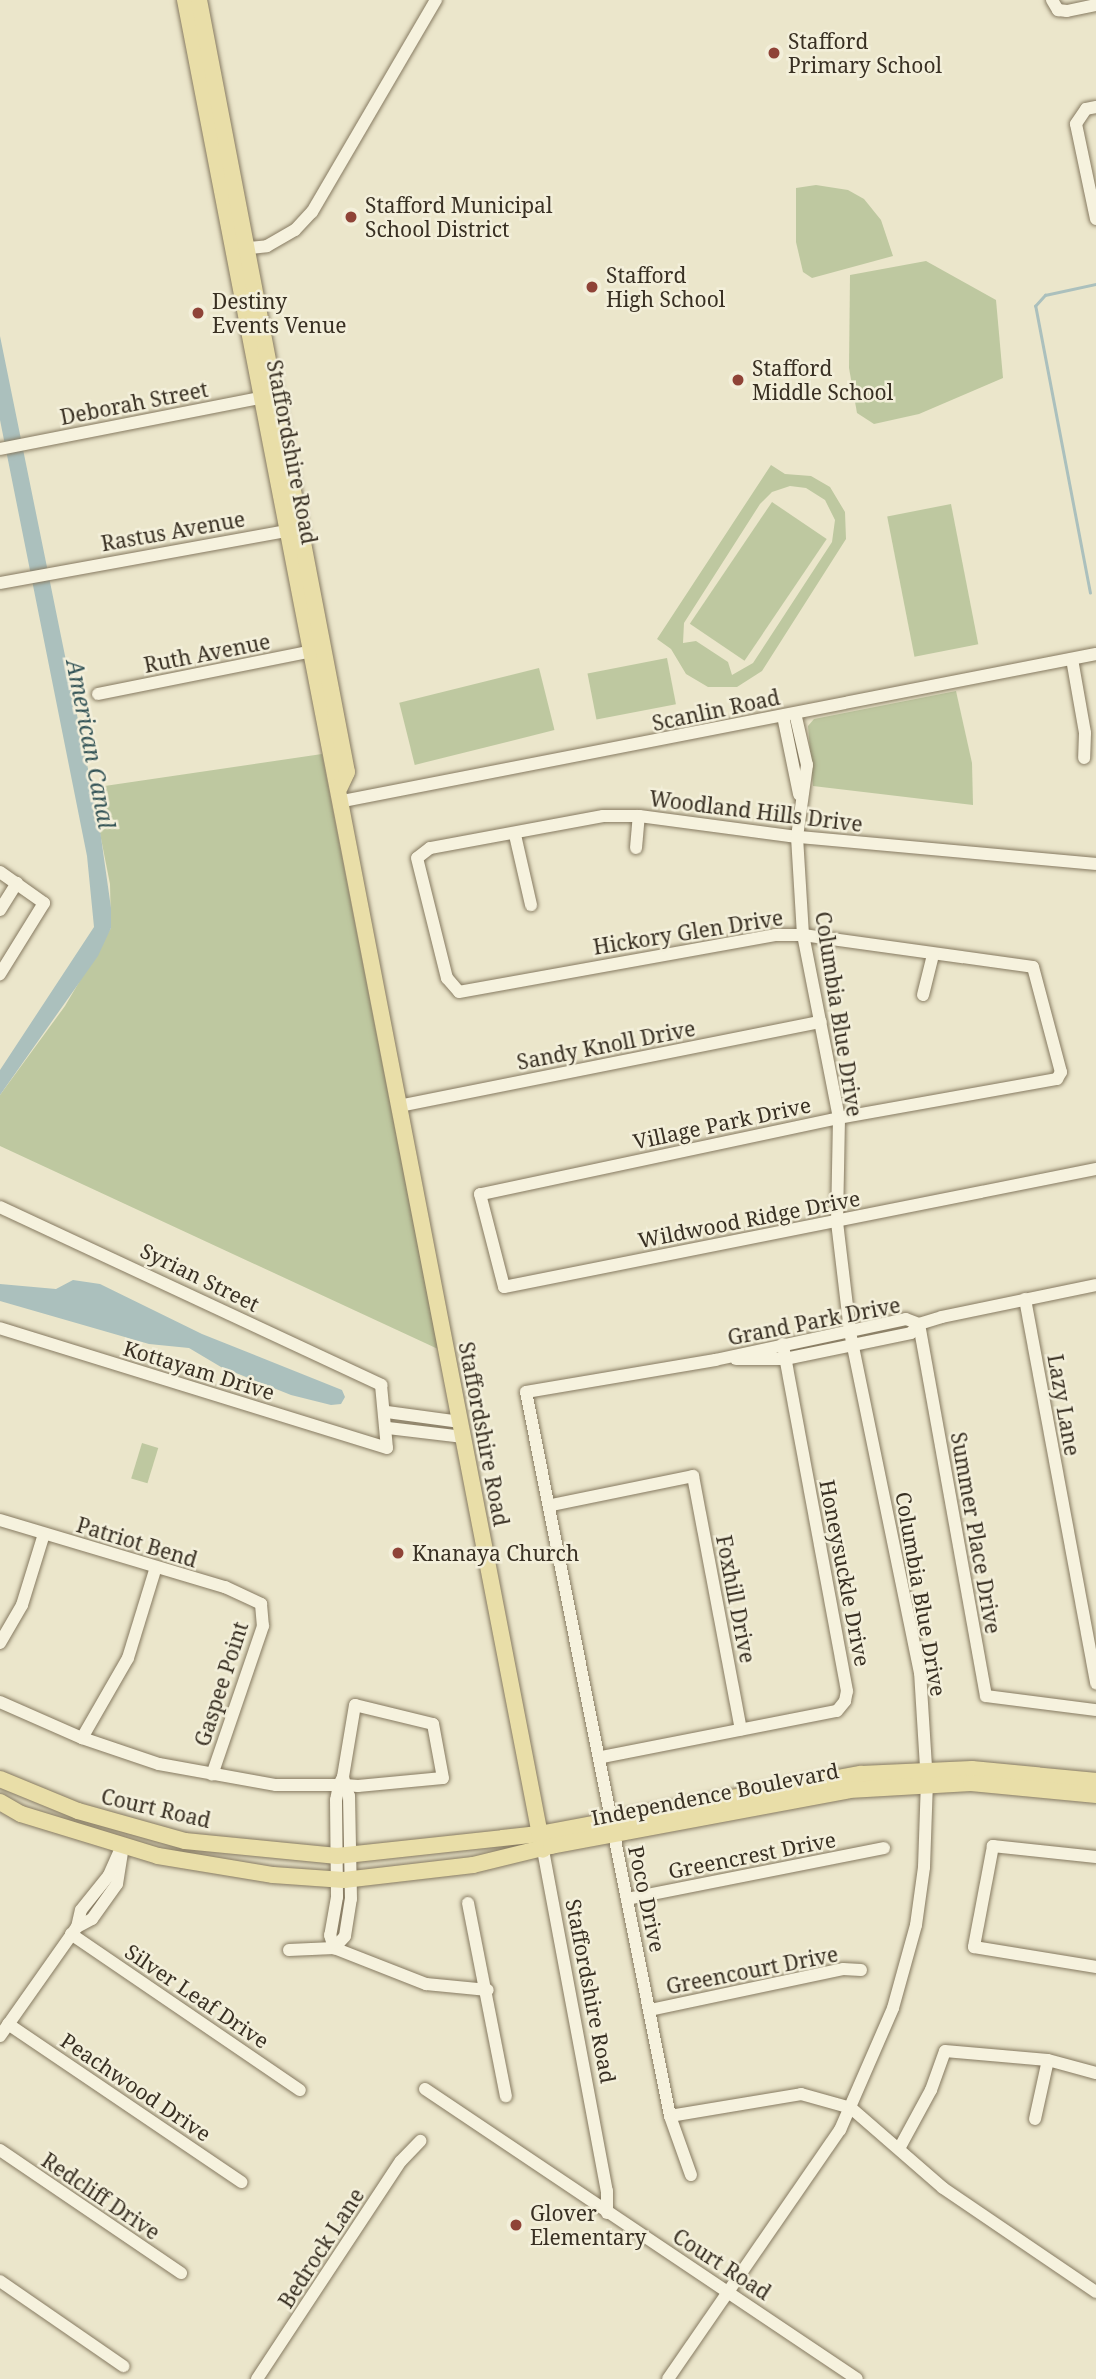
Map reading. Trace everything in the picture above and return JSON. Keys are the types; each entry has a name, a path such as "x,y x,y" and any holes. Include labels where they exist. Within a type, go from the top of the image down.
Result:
{"main road":[{"name":"Staffordshire Road","path":"185,0 239,249 316,651 347,772 342,794 399,1106 541,1842"},
{"name":"Staffordshire Road","path":"199,0 239,249"},
{"name":"Independence Boulevard","path":"344,1880 473,1866 541,1842 613,1827 766,1798 849,1790 926,1776 1002,1770 1089,1787"},
{"name":"Court Road","path":"0,1779 127,1826 195,1842 343,1856"},
{"name":"Court Road","path":"0,1802 21,1814 122,1846 195,1864 344,1880"},
{"path":"122,1846 127,1826"},
{"name":"Independence Boulevard","path":"343,1856 541,1842"}],"street":[{"path":"239,249 267,246 284,237 312,212 436,0"},
{"path":"1052,0 1058,10 1067,11 1096,5"},
{"path":"1095,213 1076,124 1079,115 1096,107"},
{"name":"Deborah Street","path":"0,449 268,397"},
{"name":"Rastus Avenue","path":"0,583 293,530"},
{"name":"Ruth Avenue","path":"98,694 316,651"},
{"name":"Scanlin Road","path":"342,794 789,715 1096,654"},
{"path":"1072,659 1085,733 1084,758"},
{"name":"Columbia Blue Drive","path":"668,2379 815,2170 851,2108 893,2008 916,1925 926,1776 920,1673 850,1331 837,1222 839,1118 803,934 797,837 800,798 789,715"},
{"name":"Woodland Hills Drive","path":"417,858 430,848 515,835 603,816 639,816 797,837 1096,864"},
{"path":"636,848 639,816"},
{"path":"515,835 531,905"},
{"name":"Hickory Glen Drive","path":"417,858 447,978 459,992 775,934 803,934 933,955 1033,967 1042,1000"},
{"path":"0,872 44,903 0,974"},
{"path":"0,910 17,883"},
{"path":"923,995 933,955"},
{"name":"Village Park Drive","path":"480,1194 839,1118 1057,1079 1061,1072 1042,1000"},
{"name":"Sandy Knoll Drive","path":"399,1106 821,1022"},
{"name":"Wildwood Ridge Drive","path":"480,1194 504,1287 1096,1169"},
{"name":"Syrian Street","path":"0,1207 381,1385 387,1412"},
{"name":"Grand Park Drive","path":"552,1505 526,1392 715,1360 906,1319 919,1324 1096,1285"},
{"name":"Lazy Lane","path":"1025,1299 1096,1683"},
{"name":"Grand Park Drive","path":"715,1360 785,1359 911,1333 919,1324"},
{"name":"Summer Place Drive","path":"919,1324 985,1696 1039,1705 1096,1710"},
{"name":"Kottayam Drive","path":"0,1328 387,1448 388,1428"},
{"name":"Honeysuckle Drive","path":"741,1730 837,1711 847,1691 783,1344"},
{"path":"387,1412 461,1430 388,1428 387,1412"},
{"name":"Foxhill Drive","path":"552,1505 693,1476 741,1730"},
{"name":"Poco Drive","path":"552,1505 670,2116 691,2175"},
{"name":"Patriot Bend","path":"0,1520 155,1570 225,1587 261,1604"},
{"path":"0,1643 22,1605 44,1534"},
{"path":"82,1738 128,1658 155,1570"},
{"name":"Gaspee Point","path":"212,1774 263,1626 261,1604"},
{"path":"0,1702 82,1738 159,1764 276,1785 343,1782 443,1778 433,1724 355,1705 343,1782 344,1880 331,1935 334,1948"},
{"path":"602,1757 741,1730"},
{"name":"Staffordshire Road","path":"541,1842 607,2191 607,2213"},
{"path":"0,2036 74,1931 81,1910 108,1875 122,1846"},
{"path":"1096,1857 993,1846 974,1947 1096,1967"},
{"name":"Greencrest Drive","path":"627,1899 884,1848"},
{"path":"468,1903 488,1990 506,2096"},
{"name":"Silver Leaf Drive","path":"74,1931 300,2090"},
{"path":"289,1950 334,1948 426,1984 488,1990"},
{"name":"Greencourt Drive","path":"650,2010 843,1969 861,1969"},
{"name":"Peachwood Drive","path":"8,2024 242,2182"},
{"path":"900,2147 932,2090 945,2051 1048,2060 1096,2073"},
{"path":"1035,2119 1048,2060"},
{"name":"Court Road","path":"425,2089 857,2379"},
{"path":"670,2116 801,2094 851,2108 900,2147 943,2188 1096,2292"},
{"name":"Bedrock Lane","path":"257,2379 401,2161 421,2141"},
{"name":"Redcliff Drive","path":"0,2150 181,2273"},
{"path":"0,2281 123,2366"}],"green space":[{"path":"816,185 848,190 864,199 881,220 893,256 812,278 803,272 796,242 796,188"},
{"path":"926,261 996,300 1003,378 919,414 874,424 857,413 849,368 850,275"},
{"path":"771,465 785,474 811,476 830,487 845,512 846,539 762,671 737,687 708,687 686,674 671,649 657,639","holes":["790,486 806,488 825,500 835,520 832,542 753,663 732,675 728,662 696,641 683,643 684,623 760,504 772,492"]},
{"path":"772,502 827,539 745,661 690,624"},
{"path":"951,504 978,644 914,657 887,516"},
{"path":"667,658 676,704 596,720 587,673"},
{"path":"539,668 554,730 415,765 399,703"},
{"path":"956,691 972,763 973,805 813,786 808,726 814,719"},
{"path":"322,754 438,1349 0,1146 0,1095 65,1006 111,928 110,884 91,788"},
{"path":"142,1443 158,1448 147,1483 131,1478"}],"shaded area":[{"name":"American Canal","path":"0,336 99,823 111,908 111,928 98,956 0,1095 0,1070 94,927 87,856 0,420"},
{"path":"73,1280 100,1284 202,1334 342,1390 345,1397 341,1404 331,1405 291,1395 221,1367 189,1348 149,1344 0,1301 0,1284 56,1289"}],"waterway":[{"path":"1090,593 1035,306 1045,295 1096,284"}],"place":[{"name":"Stafford Primary School","path":"774,53"},
{"name":"Stafford Municipal School District","path":"351,217"},
{"name":"Stafford High School","path":"592,287"},
{"name":"Destiny Events Venue","path":"198,313"},
{"name":"Stafford Middle School","path":"738,380"},
{"name":"Knanaya Church","path":"398,1553"},
{"name":"Glover Elementary","path":"516,2225"}]}
